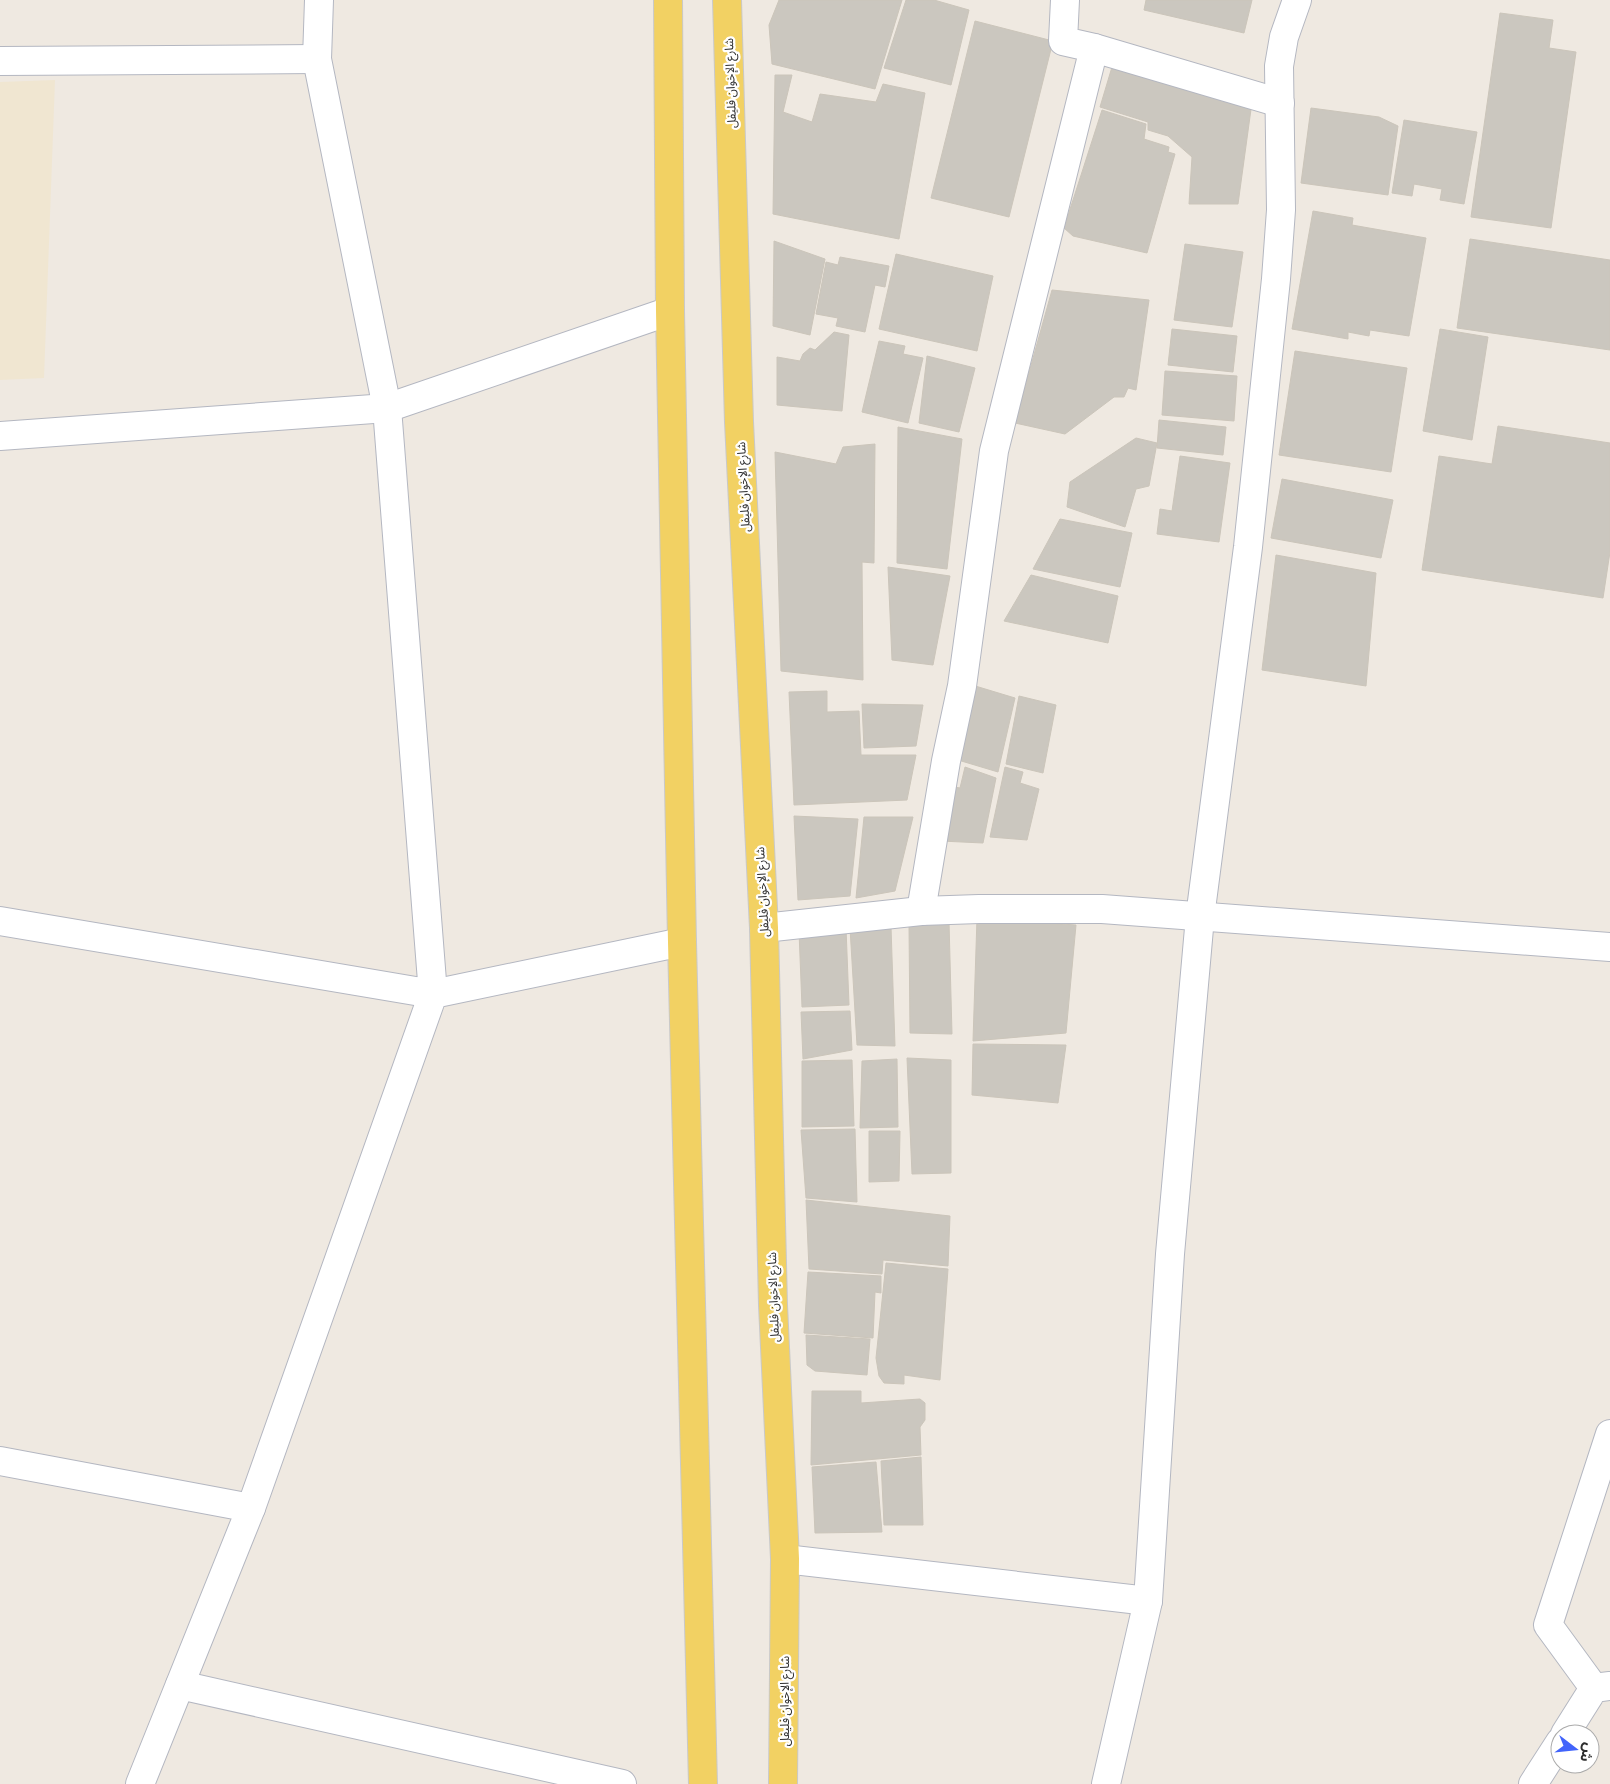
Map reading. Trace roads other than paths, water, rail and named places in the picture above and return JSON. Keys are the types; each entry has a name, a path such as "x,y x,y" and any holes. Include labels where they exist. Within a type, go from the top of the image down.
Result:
{"main road":[{"path":"668,0 670,311 682,942 702,1784"},
{"name":"شارع الإخوان فليفل","path":"727,0 740,422 764,928 773,1305 785,1559 783,1784"}],"street":[{"path":"140,1784 251,1508 433,994 387,408 317,59 319,0"},
{"path":"1065,0 1063,41 1094,48 1280,103"},
{"path":"1106,1784 1148,1601 1170,1264 1200,917 1248,547 1269,356 1281,210 1279,66 1284,37 1297,0"},
{"path":"921,912 946,761 962,686 994,451 1094,48"},
{"path":"0,62 317,59"},
{"path":"0,436 387,408 670,311"},
{"path":"764,928 921,912 979,909 1102,909 1610,947"},
{"path":"0,920 433,994 682,942"},
{"path":"1573,1724 1602,1687 1548,1625 1610,1434"},
{"path":"0,1460 251,1508"},
{"path":"785,1559 1148,1601"},
{"path":"180,1685 540,1775 622,1784"},
{"path":"1533,1784 1550,1758"}]}
